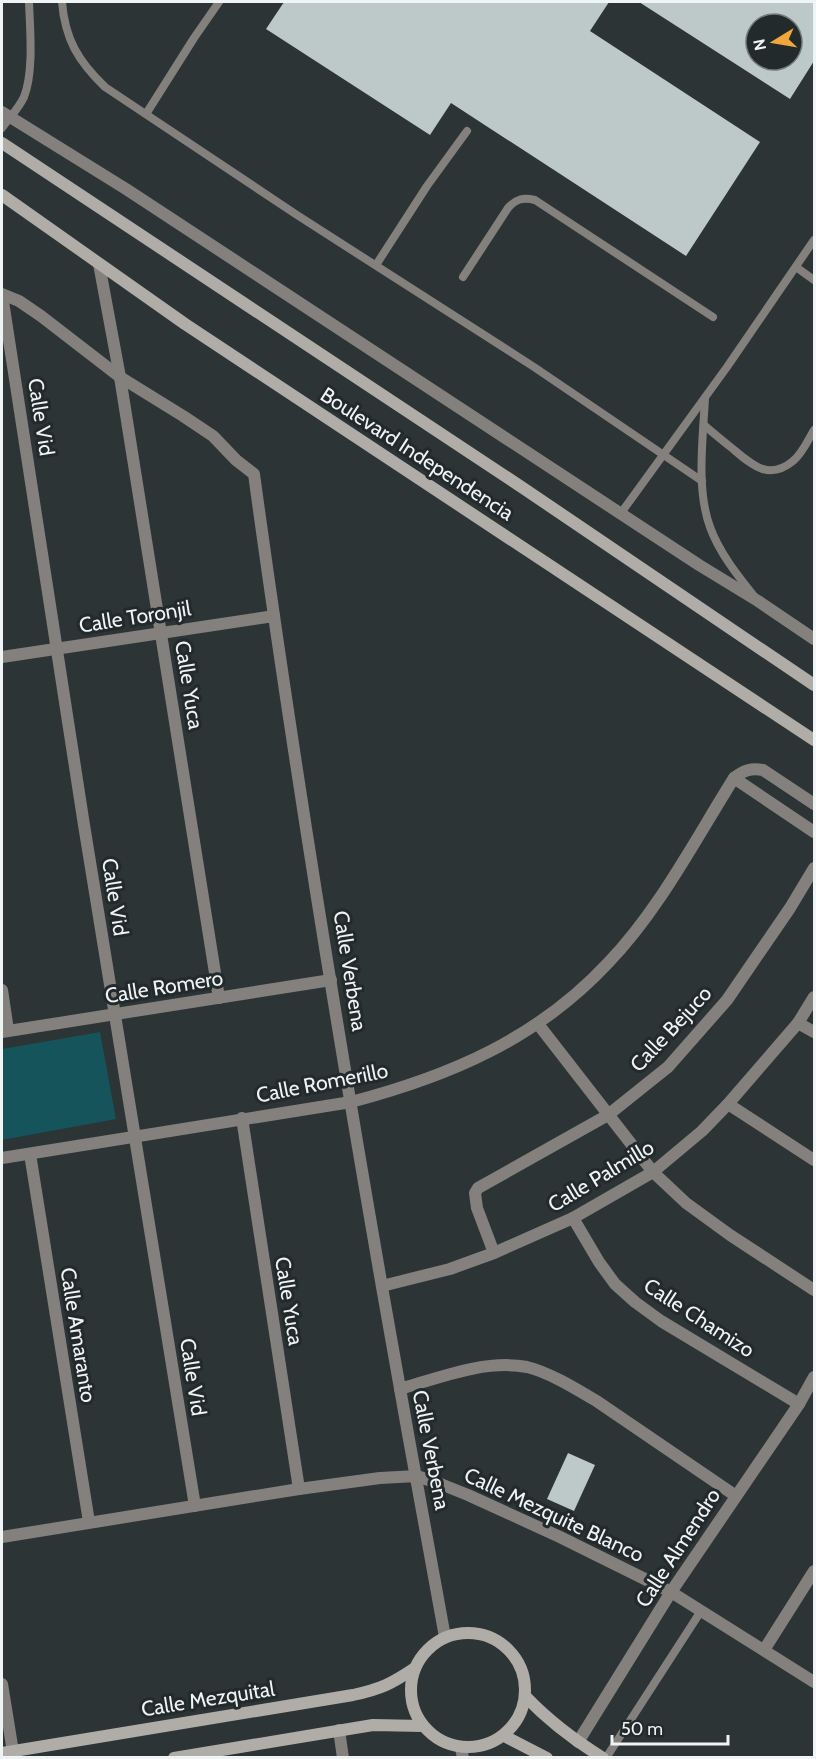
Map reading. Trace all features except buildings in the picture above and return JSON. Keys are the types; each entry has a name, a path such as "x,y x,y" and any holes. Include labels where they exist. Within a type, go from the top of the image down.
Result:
{"main road":[{"name":"Boulevard Independencia","path":"2,142 523,488 814,685"},
{"name":"Boulevard Independencia","path":"2,195 185,324 814,740"},
{"path":"464,1632 484,1634 502,1643 516,1658 525,1676 526,1697 522,1712 514,1725 504,1736 491,1743 462,1753 434,1736 423,1726 414,1708 411,1687 415,1668 422,1655 445,1637 464,1632"},
{"name":"Calle Mezquital","path":"9,1754 375,1691 391,1684 415,1668"},
{"path":"526,1697 542,1714 578,1742 604,1758"},
{"path":"174,1758 231,1753 373,1725 423,1726"},
{"path":"504,1736 541,1756"}],"street":[{"path":"5,115 126,189 814,639"},
{"name":"Calle Yuca","path":"99,264 120,377 219,998"},
{"name":"Calle Verbena","path":"2,295 19,301 41,315 120,377 213,436 254,474 274,616 351,1102 445,1637"},
{"name":"Calle Vid","path":"2,295 114,1014 195,1506"},
{"name":"Calle Toronjil","path":"2,657 274,616"},
{"path":"814,804 763,770 748,769 734,778 814,831"},
{"name":"Calle Romerillo","path":"2,1158 351,1102 436,1076 481,1057 538,1024 579,992 610,962 673,877 734,778"},
{"name":"Calle Bejuco","path":"494,1253 477,1208 475,1193 478,1188 608,1115 668,1067 727,1000 814,868"},
{"name":"Calle Romero","path":"5,1031 331,980"},
{"path":"2,990 5,1031"},
{"name":"Calle Palmillo","path":"382,1286 450,1269 494,1253 573,1218 653,1172 702,1131 728,1104 798,1023 814,997"},
{"path":"798,1023 814,1032"},
{"path":"538,1024 653,1172 686,1203 814,1290"},
{"path":"728,1104 814,1160"},
{"name":"Calle Yuca","path":"242,1118 299,1489"},
{"name":"Calle Amaranto","path":"30,1154 89,1522"},
{"name":"Calle Chamizo","path":"573,1218 615,1284 635,1302 661,1321 799,1404"},
{"path":"400,1389 465,1370 498,1366 527,1367 575,1388 598,1402 736,1496"},
{"name":"Calle Almendro","path":"578,1742 671,1592 799,1404 814,1377"},
{"name":"Calle Mezquite Blanco","path":"2,1537 299,1489 380,1478 417,1476 468,1495 560,1537 671,1592 814,1682"},
{"path":"764,1650 814,1571"},
{"path":"2,1684 9,1754"},
{"path":"339,1730 343,1758"}],"lane":[{"path":"2,128 5,115 24,98 30,57 29,2"},
{"path":"62,2 63,18 70,41 80,59 105,87 297,215 534,367 702,481"},
{"path":"146,114 219,2"},
{"path":"376,265 427,186 467,130"},
{"path":"463,277 508,208 514,202 526,198 535,200 713,317"},
{"path":"621,513 705,398 814,240"},
{"path":"796,267 814,280"},
{"path":"705,398 702,481 704,507 709,526 717,542 758,601"},
{"path":"704,424 754,466 765,471 784,467 795,460 814,430"},
{"path":"604,1758 701,1611"}],"shaded area":[{"path":"100,1032 116,1119 2,1140 2,1049"}]}
